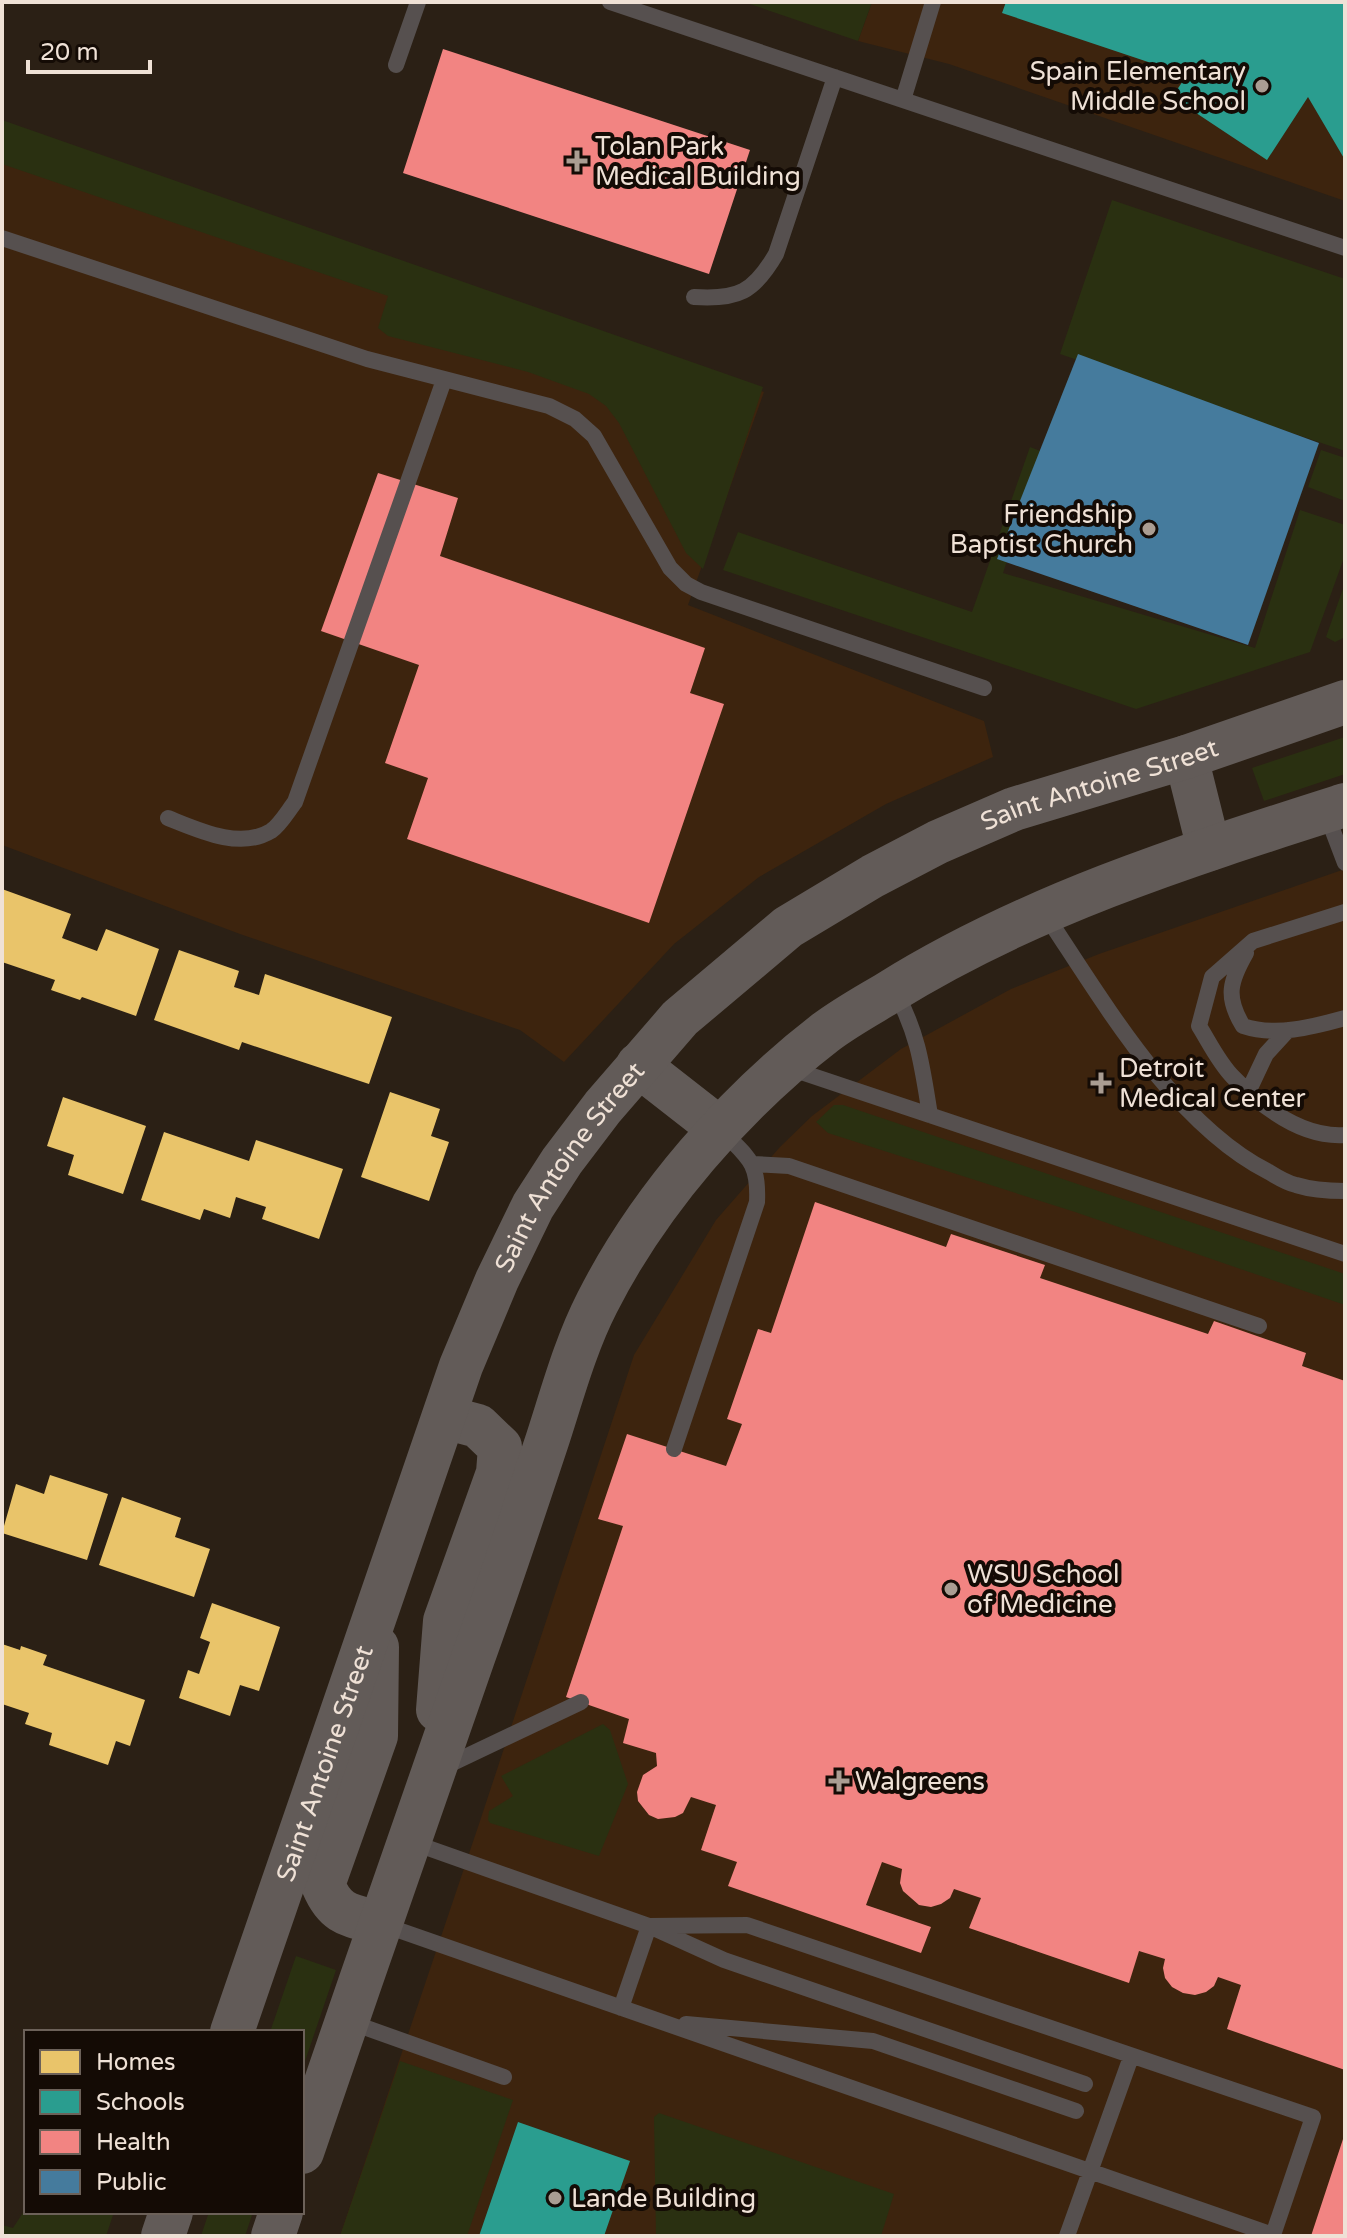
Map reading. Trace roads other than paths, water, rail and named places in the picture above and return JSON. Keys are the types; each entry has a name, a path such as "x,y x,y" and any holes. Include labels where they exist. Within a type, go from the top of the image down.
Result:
{"street":[{"name":"Saint Antoine Street","path":"233,2030 473,1337 533,1206 562,1161 638,1065 680,1018 788,927 830,900 938,842 1014,809 1186,757 1345,702"},
{"path":"1186,757 1209,849"},
{"path":"304,2146 578,1349 597,1304 635,1237 720,1129 755,1093 828,1030 894,989 942,960 1158,865 1335,808"},
{"path":"638,1065 720,1129"},
{"path":"434,1772 445,1621 498,1473 500,1447 478,1426 444,1417"},
{"path":"378,1604 376,1736 323,1885 331,1903 347,1914 380,1923"},
{"path":"163,2236 170,2214"},
{"path":"273,2236 280,2214"}],"lane":[{"path":"396,65 418,2"},
{"path":"610,2 1345,248"},
{"path":"903,100 933,2"},
{"path":"694,297 723,298 746,290 762,277 776,254 835,77"},
{"path":"2,238 367,359 549,406 575,419 594,436 670,568 686,584 701,592 984,688"},
{"path":"168,818 197,830 239,840 271,831 295,802 444,380"},
{"path":"1335,808 1345,863"},
{"path":"1345,912 1253,941 1212,977 1199,1026 1232,1076 1284,1121 1331,1136 1345,1135"},
{"path":"1044,913 1150,1064 1202,1126 1245,1160 1294,1185 1345,1191"},
{"path":"1253,941 1233,976 1232,1009 1243,1026 1264,1033 1345,1018"},
{"path":"894,989 919,1044 930,1115"},
{"path":"1249,1090 1266,1054 1288,1030"},
{"path":"785,1067 1345,1254"},
{"path":"674,1449 757,1202 758,1181 753,1164 720,1129"},
{"path":"753,1164 789,1166 1259,1326"},
{"path":"434,1772 581,1702"},
{"path":"409,1841 649,1926 724,1960 1085,2084"},
{"path":"380,1923 1273,2235 1313,2117 747,1925 649,1926"},
{"path":"621,2008 649,1926"},
{"path":"346,2021 504,2077"},
{"path":"661,2022 873,2041 1076,2111"},
{"path":"1067,2236 1131,2057"}],"place":[{"name":"Spain Elementary Middle School","path":"1262,86"},
{"name":"Tolan Park Medical Building","path":"577,161"},
{"name":"Friendship Baptist Church","path":"1149,529"},
{"name":"Detroit Medical Center","path":"1101,1083"},
{"name":"WSU School of Medicine","path":"951,1589"},
{"name":"Walgreens","path":"839,1781"},
{"name":"Lande Building","path":"555,2198"}]}
